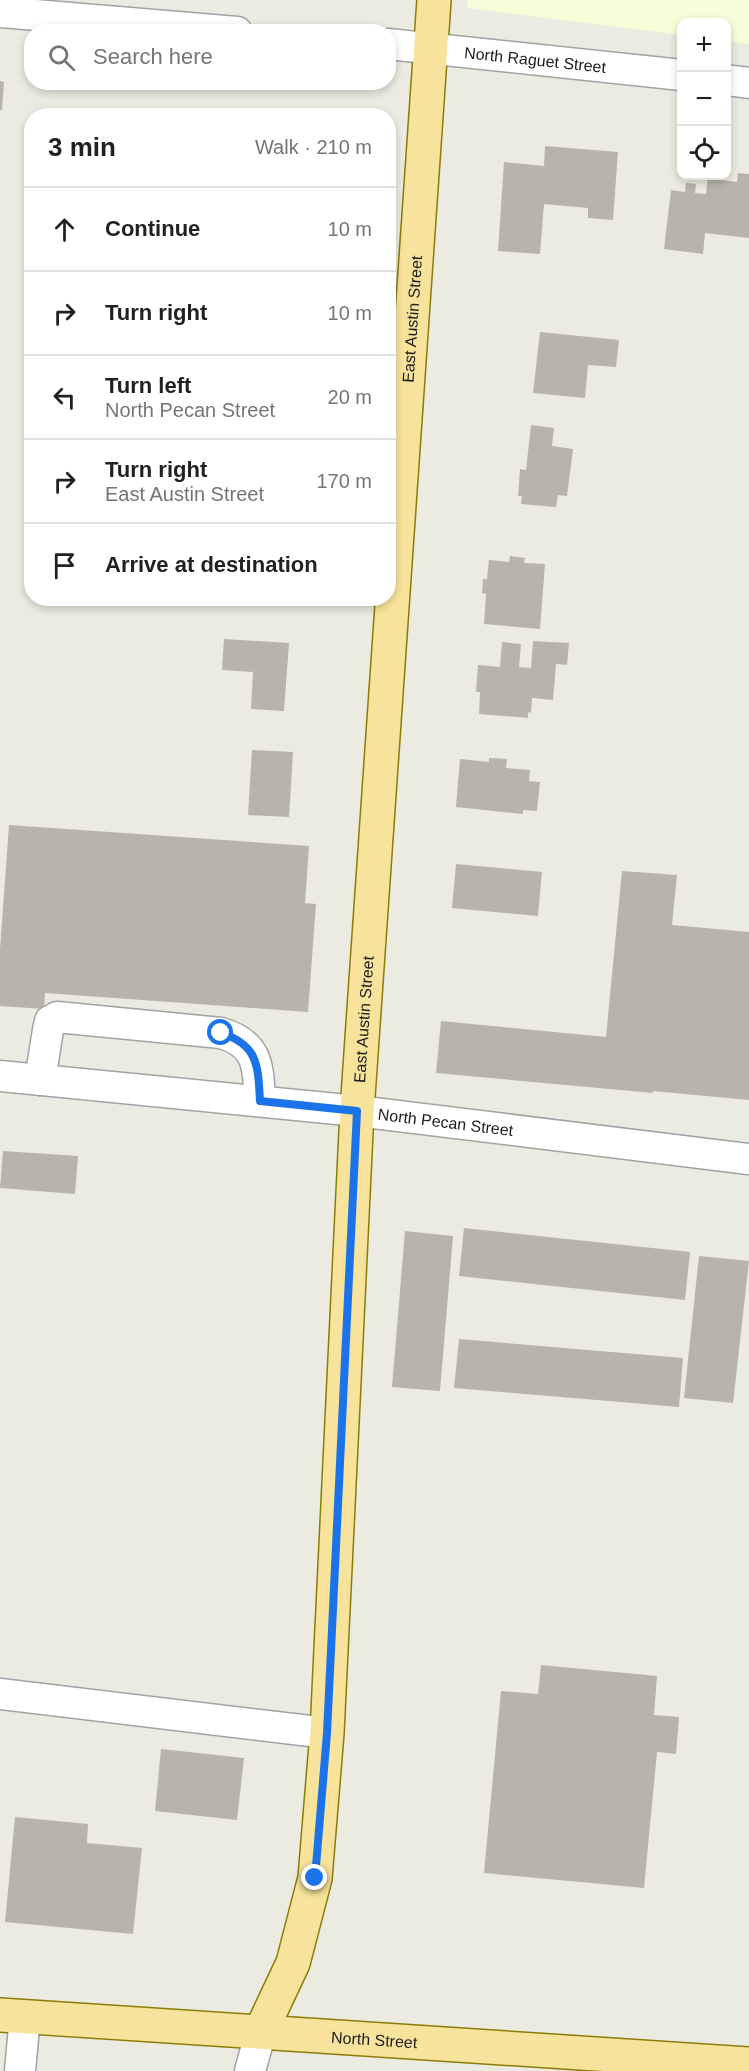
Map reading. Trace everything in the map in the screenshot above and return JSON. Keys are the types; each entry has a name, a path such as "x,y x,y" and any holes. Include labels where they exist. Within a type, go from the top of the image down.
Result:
{"main road":[{"name":"East Austin Street","path":"396,543 434,0"},
{"name":"East Austin Street","path":"261,2031 293,1963 315,1878 327,1733 357,1111 392,606"},
{"name":"North Street","path":"13,2016 261,2031 733,2066"}],"street":[{"path":"0,12 142,24"},
{"name":"North Raguet Street","path":"396,45 677,75"},
{"path":"731,81 749,83"},
{"path":"40,1080 50,1021 57,1017 221,1033 238,1038 251,1052 258,1068 260,1101"},
{"name":"North Pecan Street","path":"0,1076 357,1111 749,1159"},
{"path":"0,1694 327,1733"},
{"path":"13,2016 20,2071"},
{"path":"250,2071 261,2031"}],"shaded area":[{"path":"468,0 749,0 749,44 731,42 731,18 677,18 677,34 467,8"}],"building":[{"path":"0,81 4,82 2,110 0,110"},
{"path":"545,146 618,152 613,220 588,218 588,208 544,204 540,254 498,251 504,162 544,166"},
{"path":"738,173 749,174 749,238 705,233 703,254 664,249 671,190 685,192 686,183 696,184 695,193 706,194 708,180 737,182"},
{"path":"540,332 619,340 616,367 588,365 585,398 533,393"},
{"path":"531,425 554,428 552,446 573,449 567,496 558,495 556,507 521,504 522,496 518,496 520,469 526,470"},
{"path":"510,556 525,558 524,563 545,564 540,629 484,624 486,594 482,593 483,579 487,579 489,560 509,562"},
{"path":"224,639 289,643 284,711 251,709 253,672 222,670"},
{"path":"533,641 569,643 567,665 556,664 553,700 532,698 531,713 528,712 528,718 479,714 480,692 476,692 478,665 500,667 502,642 521,644 519,667 531,668"},
{"path":"252,750 293,752 289,817 248,815"},
{"path":"489,758 507,759 506,768 530,770 529,781 540,782 537,811 523,810 523,814 456,807 460,759 489,762"},
{"path":"9,825 309,846 305,903 316,904 308,1012 45,993 44,1009 0,1006 0,949"},
{"path":"456,864 542,872 538,916 452,908"},
{"path":"622,871 677,875 672,925 749,932 749,1100 436,1073 441,1021 606,1037"},
{"path":"3,1151 78,1156 75,1194 0,1188"},
{"path":"464,1228 690,1252 685,1300 459,1276"},
{"path":"405,1231 453,1236 440,1391 392,1387"},
{"path":"699,1256 749,1261 733,1403 684,1398"},
{"path":"459,1339 683,1358 679,1407 454,1388"},
{"path":"541,1665 657,1676 654,1715 679,1717 676,1754 657,1752 644,1888 484,1873 501,1691 538,1694"},
{"path":"161,1749 244,1758 237,1820 155,1811"},
{"path":"15,1817 88,1824 87,1843 142,1848 133,1934 5,1922"}],"route":[{"path":"221,1033 238,1038 251,1052 258,1068 260,1101 357,1111 327,1733 315,1878"}]}
